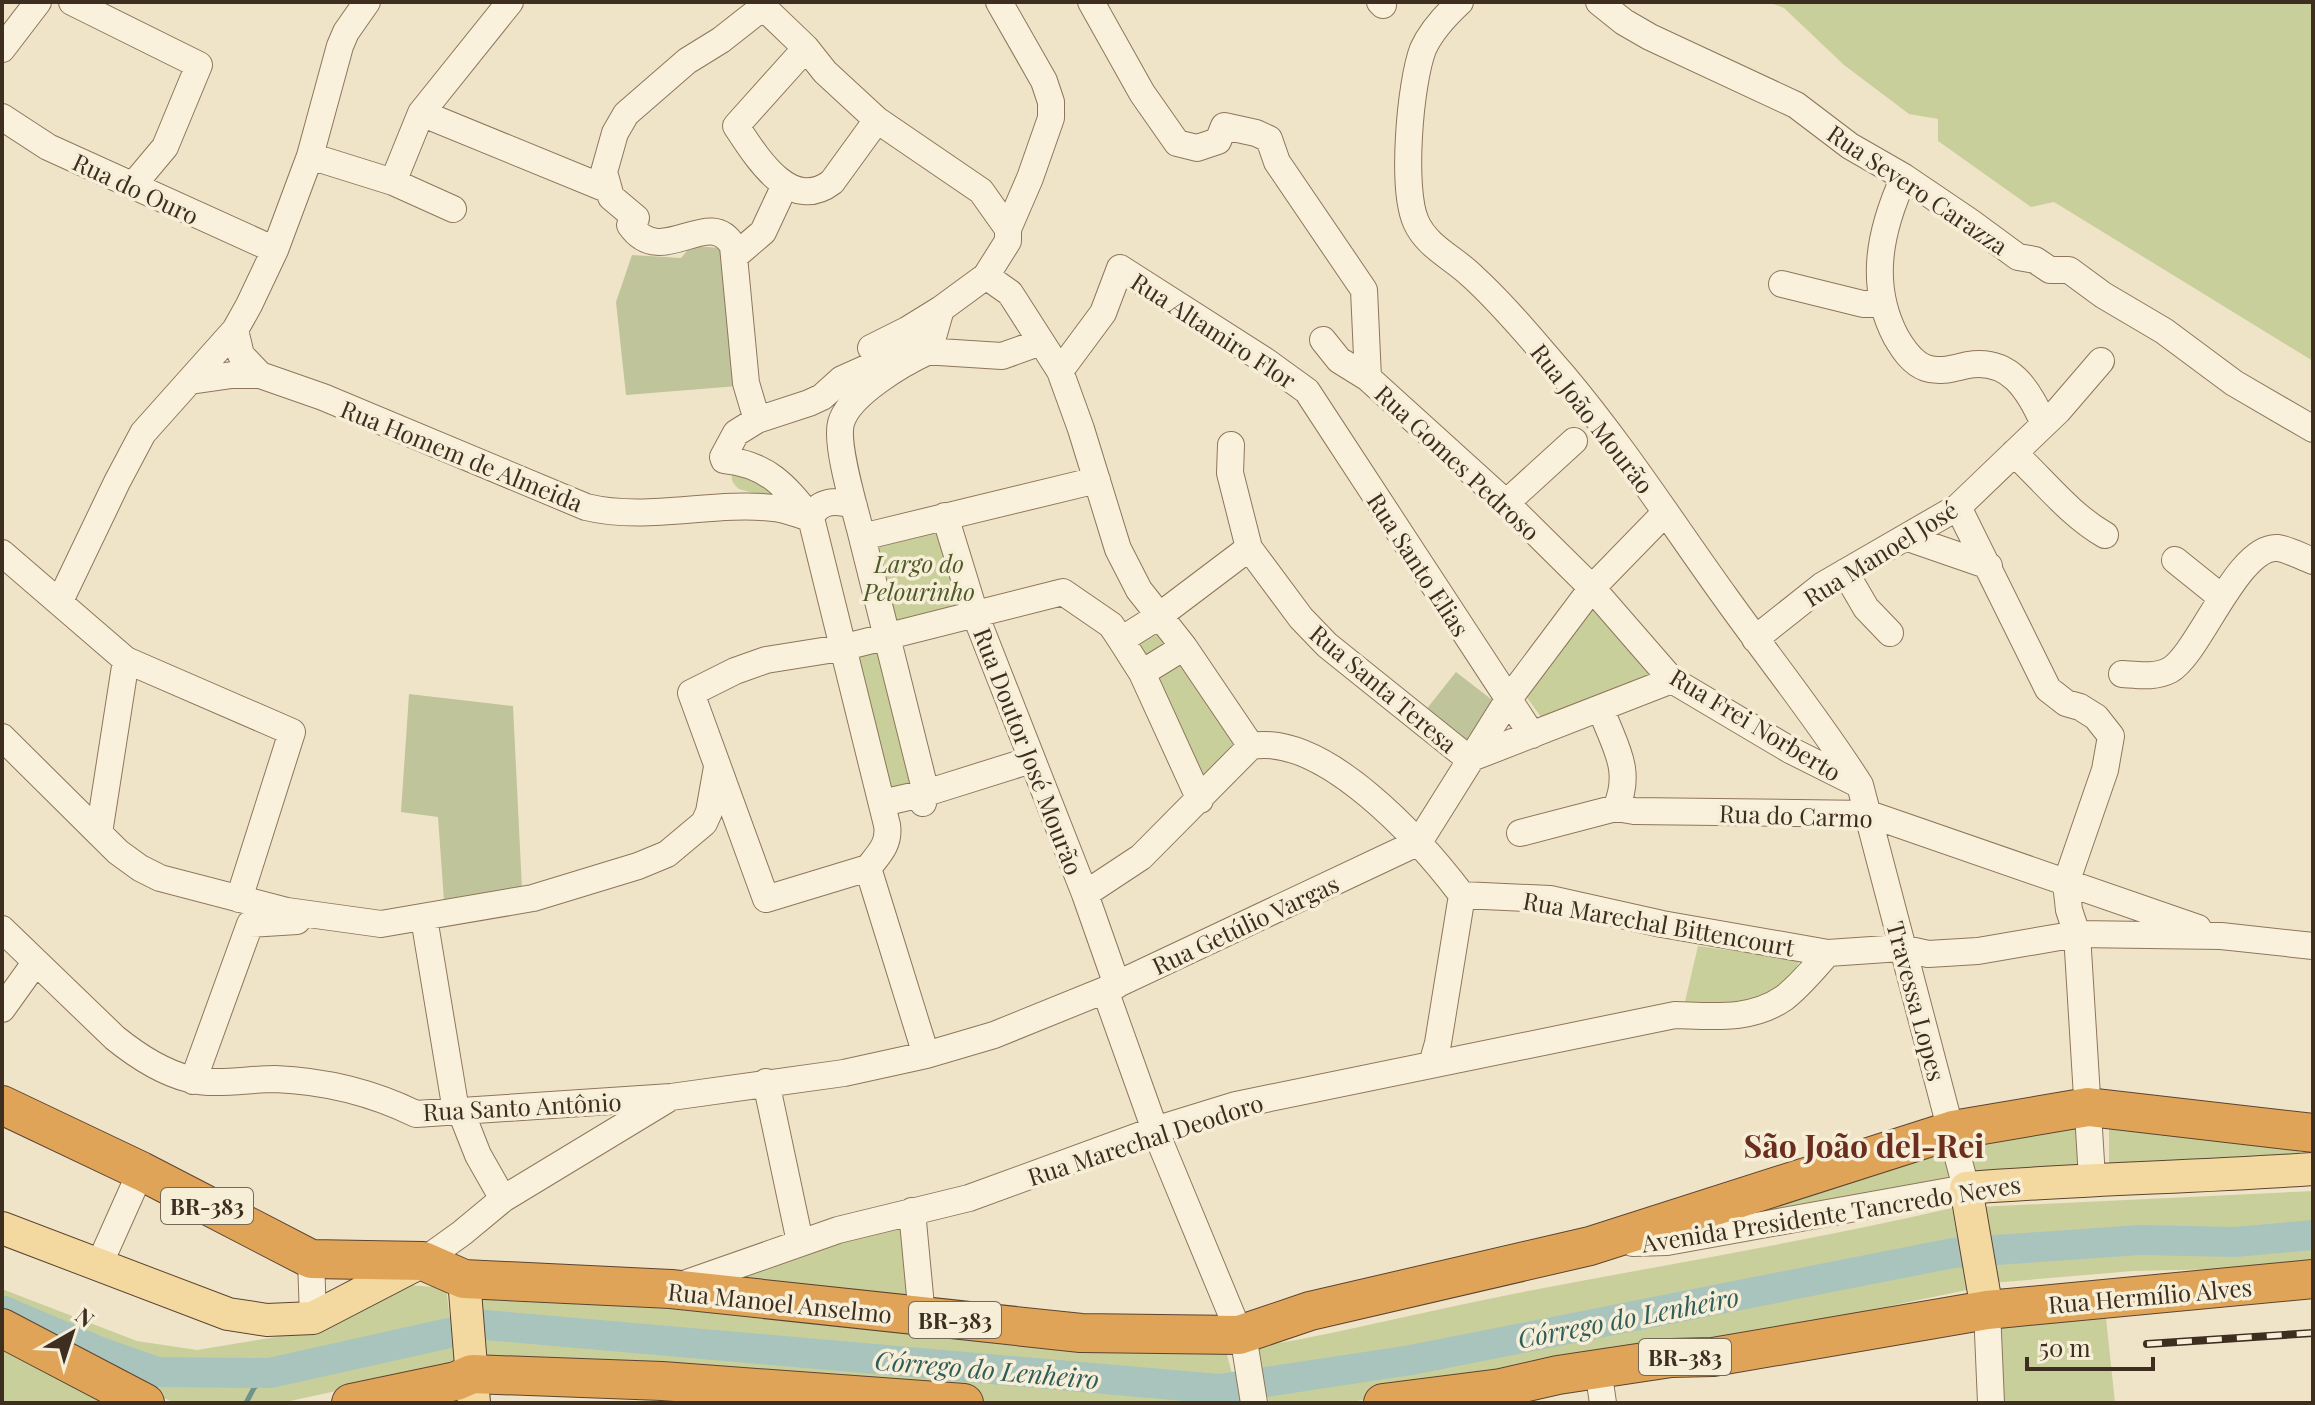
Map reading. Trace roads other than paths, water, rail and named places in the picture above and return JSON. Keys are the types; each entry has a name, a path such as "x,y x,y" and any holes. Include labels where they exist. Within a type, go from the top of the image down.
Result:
{"highway":[{"name":"BR-383","path":"2,1105 141,1171 311,1259 423,1261 464,1279"},
{"name":"Avenida Presidente Tancredo Neves","path":"1242,1341 1310,1311 1590,1246 1953,1130 2088,1107 2309,1136"},
{"name":"Rua Manoel Anselmo","path":"464,1279 671,1289 1081,1333 1242,1341"},
{"name":"Rua Hermílio Alves","path":"1984,1295 2313,1279"},
{"name":"BR-383","path":"1383,1403 1501,1388 1527,1380 1593,1387 1694,1356 1713,1357 1984,1295"},
{"path":"2,1328 145,1403"},
{"path":"351,1403 467,1372 664,1392 964,1403"}],"main road":[{"name":"Avenida Presidente Tancredo Neves","path":"1967,1194 2092,1178 2168,1179 2313,1169"},
{"path":"1967,1194 1984,1295"},
{"path":"2,1228 228,1314 267,1320 313,1318 423,1261"},
{"path":"464,1279 467,1372"}],"street":[{"path":"2,49 38,2"},
{"path":"72,2 199,65 165,147 134,184"},
{"path":"393,182 421,113 510,2"},
{"path":"999,2 1044,81 1051,102 1047,131 1008,229 1008,241 986,276 941,309 868,349 822,397 757,420 736,433 723,457 724,460 747,464 771,475 796,497 811,518 841,648 882,803 888,838 868,868 766,899 691,693 735,671 766,660 841,648 1063,592 1111,625 1121,640 1142,673 1200,800"},
{"path":"1091,2 1142,93 1177,143 1197,148 1218,141 1224,126 1269,139 1277,162 1364,290 1368,378"},
{"name":"Rua Severo Carazza","path":"1599,2 1650,37 1792,102 1850,146 1904,177 2018,257 2035,260 2050,270 2069,270 2103,295 2143,316 2234,383 2313,429"},
{"path":"60,601 143,433 235,330 275,250 310,156 340,46 363,4"},
{"path":"757,420 746,383 732,242 717,232 701,231 661,243 645,240 630,225 636,218 611,197 604,172 615,133 626,114 687,61 721,40 760,4 806,48 825,72 877,120 981,191 1008,229"},
{"name":"Rua João Mourão","path":"1454,6 1424,48 1413,97 1409,186 1415,221 1424,236 1474,277 1535,342 1604,424 1755,639 1834,743 1860,785 1869,814"},
{"path":"806,48 736,126 763,166 785,185 806,191 823,188 832,182 877,120"},
{"path":"421,113 609,190"},
{"name":"Rua do Ouro","path":"2,117 48,147 275,250"},
{"path":"310,156 393,182 453,209"},
{"path":"1904,177 1882,236 1879,277 1883,304 1902,347 1919,365 1934,370 1980,364 1999,367 2028,391 2044,424"},
{"path":"735,256 763,232 785,185"},
{"name":"Rua Altamiro Flor","path":"1060,371 1103,313 1120,268 1307,391"},
{"path":"986,276 1010,293 1060,371 1118,549 1139,590 1184,647 1251,746"},
{"path":"1782,284 1855,302 1883,304"},
{"path":"924,798 854,506 841,440 841,424 861,394 929,351 941,309"},
{"path":"235,330 241,355 260,375"},
{"path":"842,379 900,352 1002,356 1041,342"},
{"name":"Rua Gomes Pedroso","path":"1307,391 1331,350 1368,378 1506,503 1592,588"},
{"name":"Rua Manoel José","path":"1755,639 1845,572 1958,507 2072,396 2101,361"},
{"path":"190,381 260,375"},
{"name":"Rua Homem de Almeida","path":"260,375 323,397 586,507 622,514 751,506 778,508 811,518"},
{"name":"Rua Santo Elias","path":"1307,391 1532,735"},
{"path":"1506,503 1574,441"},
{"name":"Rua Santa Teresa","path":"1231,445 1230,473 1249,548 1301,618 1327,645 1469,759"},
{"path":"2014,453 2049,485 2078,519 2105,535"},
{"path":"862,537 1097,480"},
{"path":"811,518 814,511 831,501 843,501 854,506"},
{"path":"1958,507 2048,689 2066,703 2091,713 2111,736"},
{"path":"1419,842 1508,700 1592,588 1665,513"},
{"name":"Rua Doutor José Mourão","path":"945,516 975,614 1085,894 1155,1130 1242,1341 1254,1403"},
{"path":"1908,538 1989,566"},
{"path":"1121,640 1159,616 1249,548"},
{"path":"2122,674 2151,676 2175,667 2221,597 2268,549 2277,548 2313,561"},
{"path":"2,553 126,660 292,732 239,899"},
{"path":"2175,560 2221,597"},
{"path":"1845,572 1866,608 1890,633"},
{"name":"Rua Frei Norberto","path":"1592,588 1672,680 1790,750 1860,785"},
{"path":"1142,673 1184,647"},
{"path":"99,833 126,660"},
{"path":"1469,759 1672,680"},
{"path":"2092,1178 2077,934 2069,910 2066,883 2105,770 2111,736 2112,703"},
{"path":"1601,709 1618,753 1624,781 1616,808"},
{"path":"2,737 99,833 140,868 160,878 287,911 381,924 533,898 612,875 667,854 704,823 718,766"},
{"path":"1085,894 1141,857 1251,746 1274,743 1336,770 1394,816 1462,895 1432,1064"},
{"path":"882,803 924,798 1031,760"},
{"name":"Rua do Carmo","path":"1520,833 1616,808 1634,811 1869,814 2221,936"},
{"name":"Travessa Lopes","path":"1869,814 1901,948 1953,1130 1967,1194"},
{"name":"Rua Getúlio Vargas","path":"671,1097 844,1073 926,1055 994,1035 1111,988 1419,842"},
{"path":"868,868 926,1055"},
{"name":"Rua Marechal Bittencourt","path":"1462,895 1550,899 1662,924 1828,953 1901,948 1928,954 1978,951 2077,934 2221,936"},
{"path":"193,1081 250,924 329,918"},
{"path":"424,918 456,1111 463,1117 478,1155 503,1199"},
{"name":"Rua Santo Antônio","path":"2,929 124,1045 174,1075 193,1081 277,1079 338,1086 382,1097 416,1114 428,1116 456,1111 671,1097"},
{"path":"2221,936 2313,946"},
{"name":"Rua Marechal Deodoro","path":"671,1289 800,1242 969,1198 1155,1130 1236,1105 1675,1015 1735,1017 1762,1009 1785,997 1828,953"},
{"path":"4,1001 35,963"},
{"path":"766,1082 800,1242"},
{"path":"423,1261 503,1199 671,1097"},
{"path":"99,1265 141,1171"},
{"name":"Avenida Presidente Tancredo Neves","path":"1590,1246 1667,1242 1967,1194"},
{"path":"912,1211 922,1317"},
{"path":"462,1233 455,1252 464,1279"},
{"path":"311,1259 313,1318"},
{"path":"1984,1295 1991,1403"}],"waterway":[{"name":"Córrego do Lenheiro","path":"4,1311 157,1372 270,1373 485,1325 1219,1389 1411,1360 1953,1253 2140,1240 2235,1242 2313,1235"},
{"path":"246,1403 254,1388 270,1373"}],"railway":[{"path":"2147,1344 2313,1333"}],"district":[{"name":"São João del-Rei","path":"1864,1144"}],"park label":[{"name":"Largo do Pelourinho","path":"919,577"}]}
